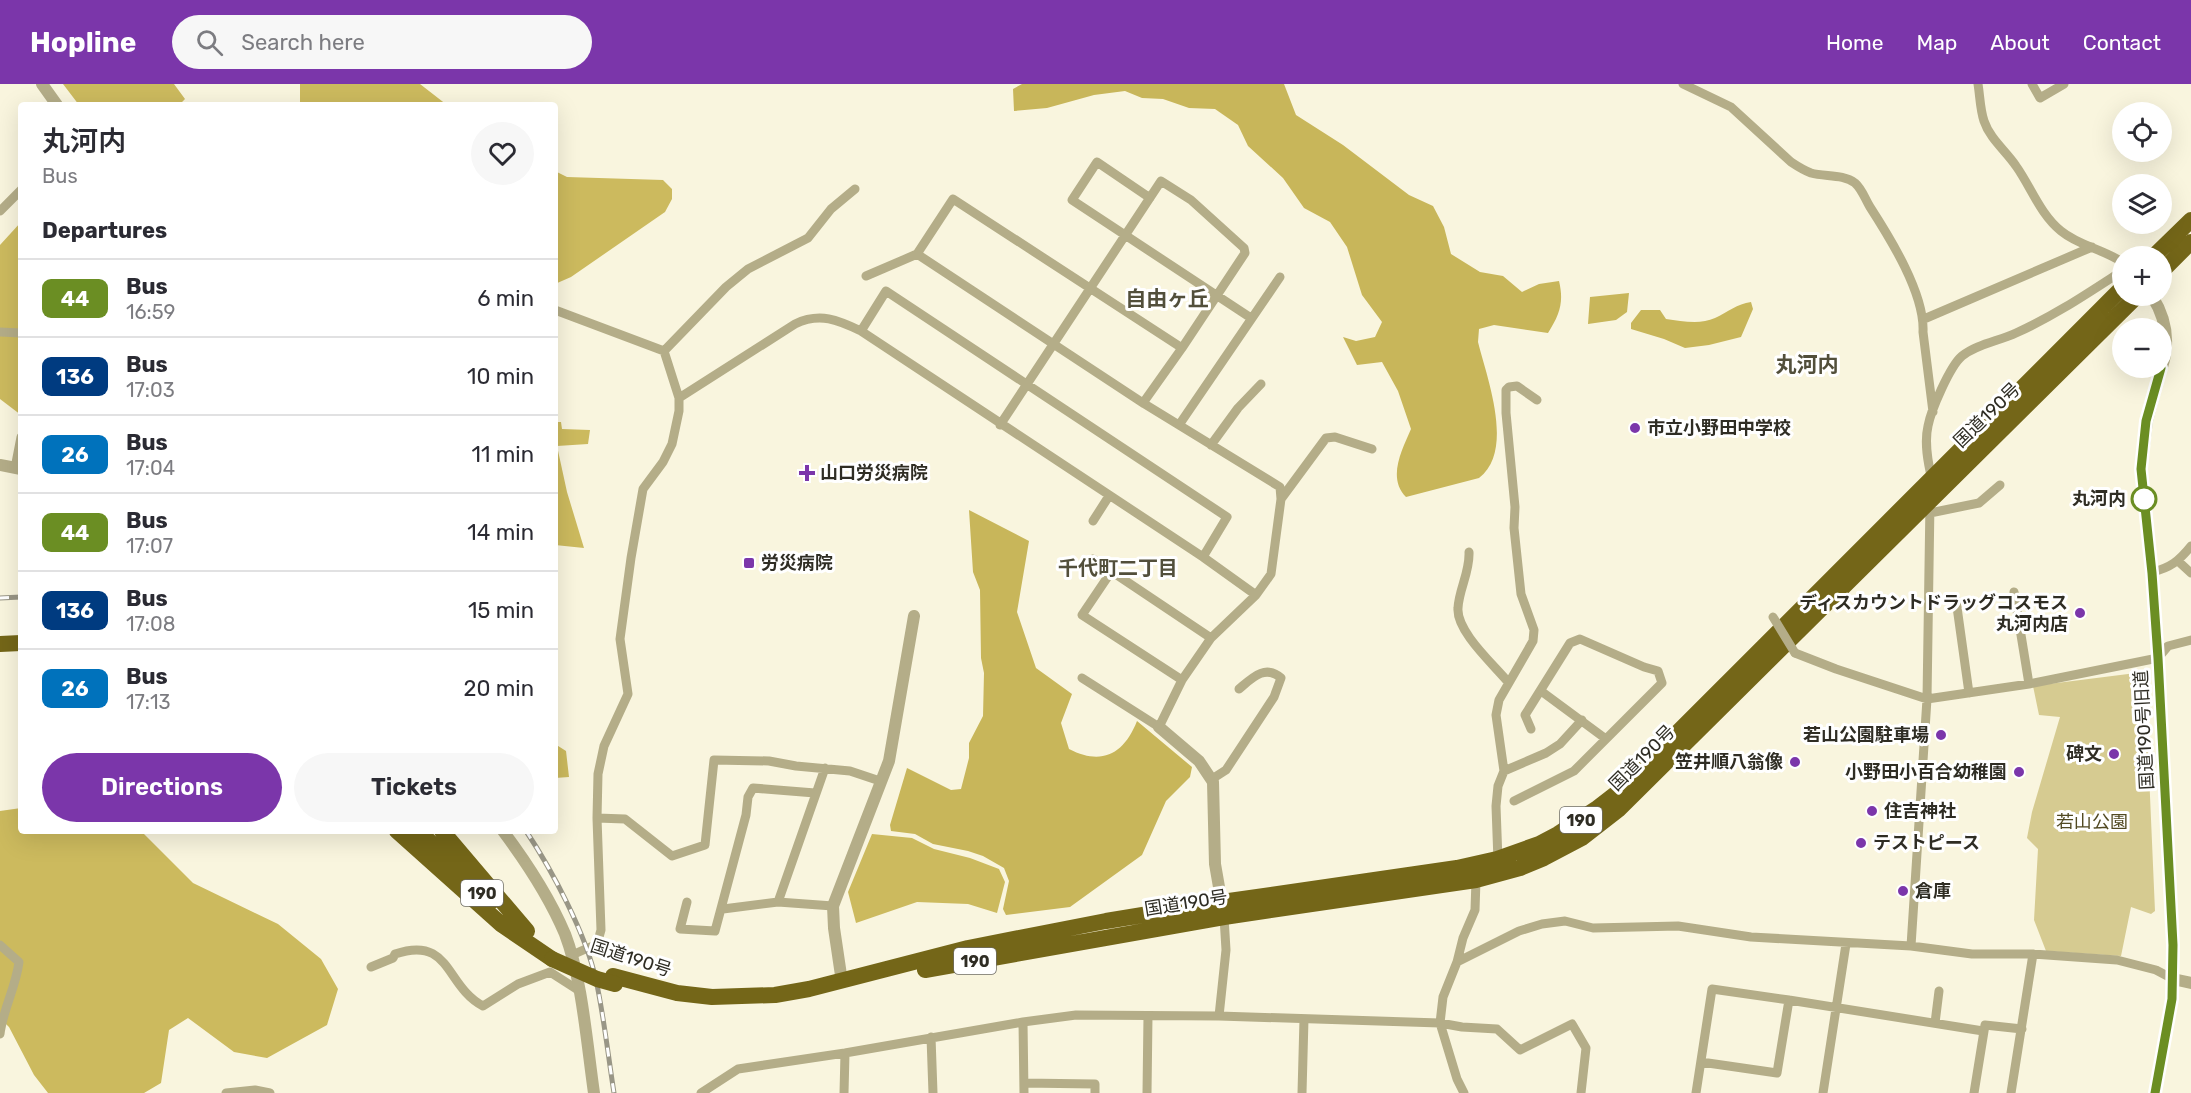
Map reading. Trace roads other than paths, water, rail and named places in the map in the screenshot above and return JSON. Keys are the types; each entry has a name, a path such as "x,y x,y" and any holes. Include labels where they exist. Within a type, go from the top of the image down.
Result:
{"highway":[{"path":"2164,246 2191,220"},
{"path":"2172,261 2191,242"},
{"name":"国道190号","path":"423,834 496,906 552,953 580,962 614,980 677,993 712,997 775,995 842,982 860,975 968,948 1106,921 1476,880 1558,834 1618,792 2112,298"},
{"name":"国道190号","path":"1223,909 1457,868 1528,864 1582,838 1618,810 1930,506 2127,306"},
{"path":"0,644 18,643"},
{"path":"400,834 502,924 552,953"},
{"path":"445,834 527,931"}],"street":[{"path":"42,84 55,102"},
{"path":"1683,84 1731,107 1791,162 1802,169 1855,183 1883,226 1908,274 1924,319 1923,332 1933,412"},
{"path":"1978,84 1984,122 2000,148 2026,181 2045,214 2060,230 2076,241 2112,257"},
{"path":"2032,84 2040,98 2064,84"},
{"path":"1150,198 1096,162 1072,200 1251,318"},
{"path":"1000,425 1161,181 1191,200 1244,248 1245,254 1143,403"},
{"path":"664,351 748,269 808,238 831,209 855,189"},
{"path":"0,211 18,193"},
{"path":"866,276 917,254 953,199 1182,348"},
{"path":"1924,319 2092,247"},
{"path":"917,254 1143,403 1280,487 1281,498 1271,574 1256,595 1211,638 1182,680 1159,727"},
{"path":"1179,424 1280,277"},
{"path":"1911,946 1927,699 1932,479 1927,463 1927,426 1953,367 1961,357 1975,348 2015,333 2054,314 2112,277"},
{"path":"861,331 886,291 1026,383 1227,517 1203,557"},
{"path":"558,311 664,351"},
{"path":"679,398 805,319 827,317 837,320 861,331 1203,557 1256,595"},
{"path":"0,332 18,333"},
{"path":"572,955 597,944 600,939 597,786 601,758 611,728 628,694 620,639 643,489 663,462 672,444 679,398 664,351"},
{"name":"国道190号旧道","path":"2155,1093 2172,999 2173,979 2158,658 2141,469 2146,421 2158,378"},
{"path":"1211,445 1238,408 1261,384"},
{"path":"1499,866 1496,806 1498,786 1504,771 1496,715 1499,700 1508,682 1533,641 1534,630 1521,594 1514,528 1515,507 1506,390 1517,386 1537,400"},
{"path":"1281,498 1326,438 1335,437 1372,449"},
{"path":"0,465 18,469"},
{"path":"1930,506 1979,503 2000,485"},
{"path":"1093,521 1109,496"},
{"path":"2152,573 2169,568 2191,546"},
{"path":"1468,552 1469,566 1458,609 1460,625 1508,682"},
{"path":"1093,559 1211,638"},
{"path":"2178,561 2191,573"},
{"path":"1111,572 1082,615 1182,680"},
{"path":"2014,592 2029,684"},
{"path":"1956,600 1969,693"},
{"path":"842,982 833,906 888,761 914,616"},
{"path":"1773,617 1795,653 1927,699 2029,684 2158,658 2168,646 2191,640"},
{"path":"1514,801 1575,771 1662,683 1658,671 1580,639 1570,642 1525,715 1531,729"},
{"path":"1212,779 1226,770 1274,697 1281,678 1273,672 1263,672 1239,688"},
{"path":"1082,678 1159,727 1199,761 1212,779 1215,789 1215,864 1223,909 1226,950 1219,1016"},
{"path":"1541,691 1606,739"},
{"path":"1504,771 1546,753 1560,744 1582,720"},
{"path":"597,818 626,819 672,856 705,845 714,760 769,761 850,771 880,781"},
{"path":"777,902 825,768"},
{"path":"687,902 680,929 715,932 723,909 746,815 748,797 753,788 815,793"},
{"path":"505,834 528,864 543,890 572,955 594,1093"},
{"path":"1464,1093 1457,1079 1440,1023 1443,997 1475,909 1476,880"},
{"path":"723,909 777,902 833,906"},
{"path":"1457,962 1519,931 1542,924 1565,921 1593,928 1678,926 1751,937 1911,946 1972,954 2033,954 2117,960 2156,970 2173,979 2191,983"},
{"path":"1823,1093 1846,944"},
{"path":"0,945 19,962 17,978 1,1023 0,1034"},
{"path":"371,967 411,948 430,951 445,965 472,1000 483,1006 518,984 550,972 578,990"},
{"path":"2011,1093 2033,954"},
{"path":"1696,1093 1712,989 1983,1031"},
{"path":"1935,1023 1939,991"},
{"path":"1701,1062 1777,1073 1789,1000"},
{"path":"701,1093 738,1069 1076,1015 1219,1016 1440,1023 1497,1029 1520,1050 1572,1024 1586,1048 1581,1093"},
{"path":"1148,1016 1148,1093"},
{"path":"1302,1093 1304,1019"},
{"path":"1023,1022 1024,1093"},
{"path":"1974,1093 1985,1025 2022,1029"},
{"path":"932,1037 933,1093"},
{"path":"844,1093 845,1053"},
{"path":"1024,1083 1095,1084 1095,1093"},
{"path":"226,1093 255,1090 270,1093"}],"railway":[{"path":"0,598 18,597"},
{"path":"528,834 567,903 591,962 601,1008 614,1093"}],"place":[{"name":"市立小野田中学校","path":"1635,428"},
{"name":"山口労災病院","path":"807,473"},
{"name":"丸河内","path":"2144,499"},
{"name":"労災病院","path":"749,563"},
{"name":"ディスカウントドラッグコスモス 丸河内店","path":"2080,613"},
{"name":"若山公園駐車場","path":"1941,735"},
{"name":"碑文","path":"2114,754"},
{"name":"笠井順八翁像","path":"1795,762"},
{"name":"小野田小百合幼稚園","path":"2019,772"},
{"name":"住吉神社","path":"1872,811"},
{"name":"テストピース","path":"1861,843"},
{"name":"倉庫","path":"1903,891"}],"district":[{"name":"自由ヶ丘","path":"1167,298"},
{"name":"丸河内","path":"1807,364"},
{"name":"千代町二丁目","path":"1118,568"}],"park label":[{"name":"若山公園","path":"2092,822"}]}
